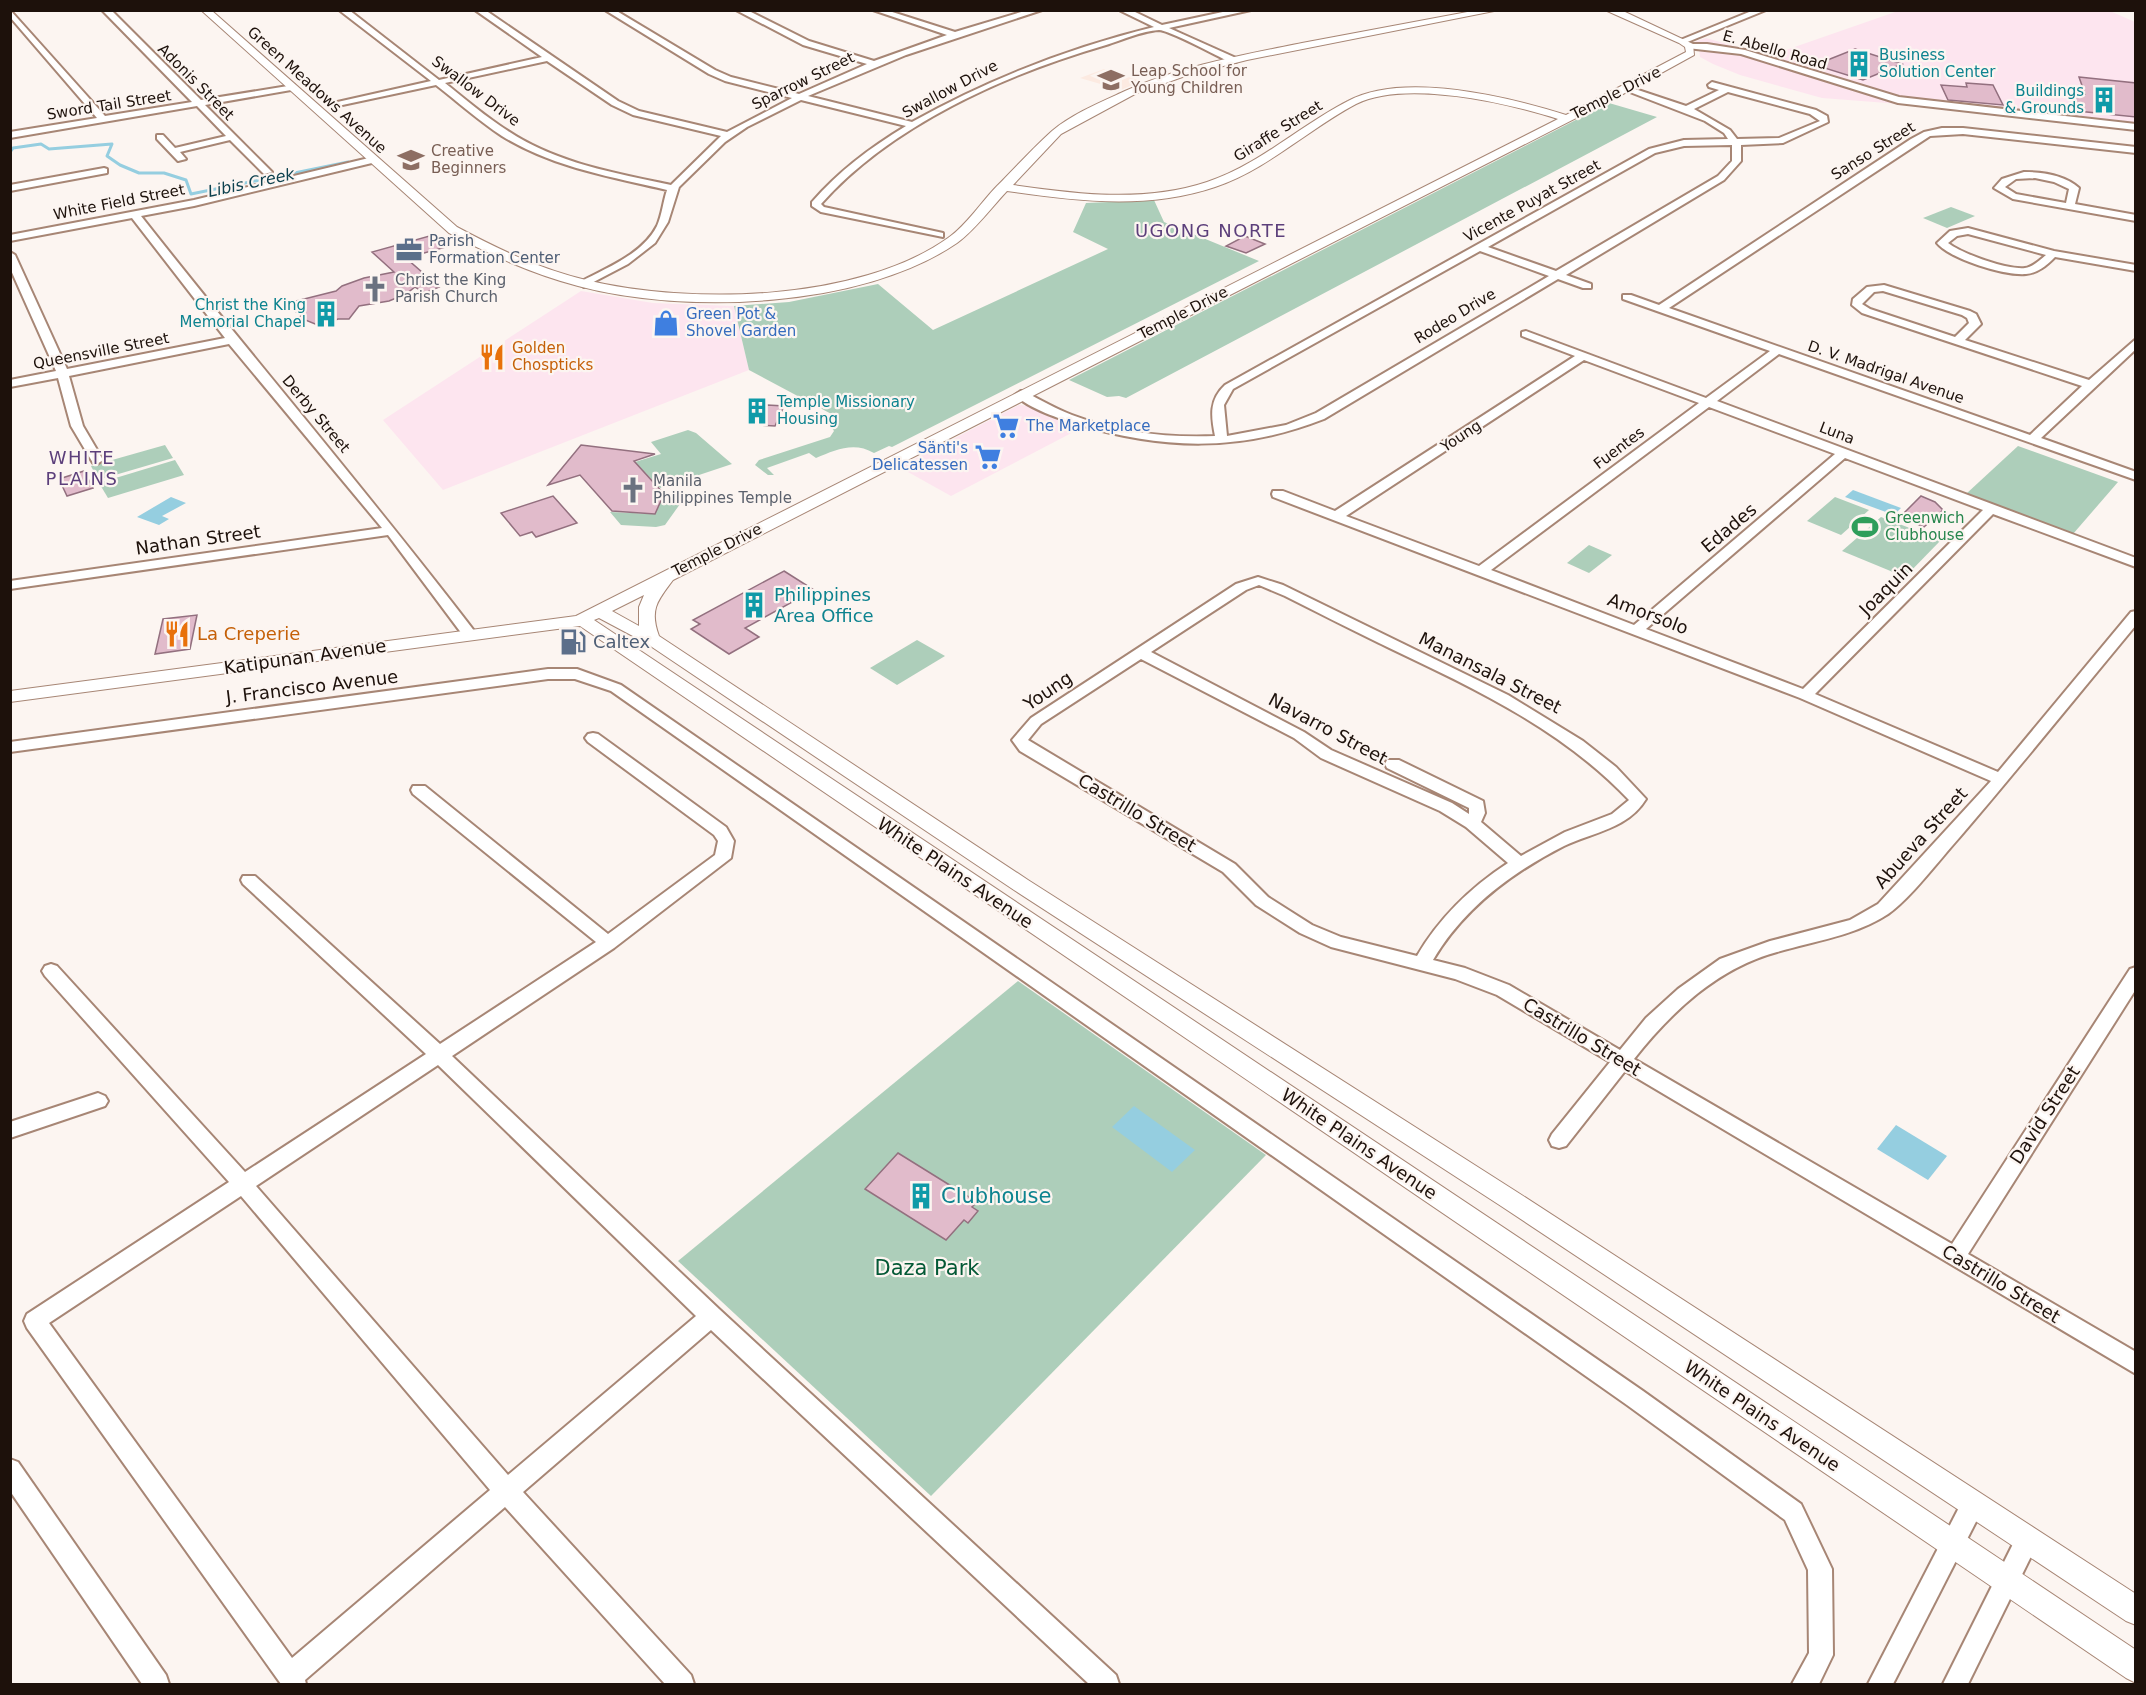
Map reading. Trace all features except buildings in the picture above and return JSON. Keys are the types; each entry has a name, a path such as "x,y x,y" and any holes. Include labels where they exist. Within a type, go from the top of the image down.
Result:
{"street":[{"name":"Adonis Street","path":"106,10 267,172"},
{"name":"Green Meadows Avenue","path":"205,10 453,230 478,245 520,265 584,284 638,295 711,299 798,293 838,286 883,273 937,251 955,239 1002,187 1057,132 1081,117 1158,82 1230,61 1495,10"},
{"name":"Swallow Drive","path":"343,10 504,133 529,148 554,160 672,188"},
{"path":"479,10 615,103 636,113 728,135"},
{"path":"609,10 712,72 728,79 912,125"},
{"path":"740,10 806,43 875,64"},
{"name":"Sparrow Street","path":"672,188 728,135 801,96 875,64 955,35 1038,10"},
{"path":"1123,10 1230,61"},
{"name":"Swallow Drive","path":"939,235 815,206 835,180 871,152 912,125 971,92 1034,64 1099,42 1159,27 1248,10"},
{"path":"1609,10 1619,12 1686,43 1762,10"},
{"path":"880,11 955,35"},
{"path":"10,12 103,119"},
{"name":"Temple Drive","path":"590,616 1622,91 1691,53 1686,43"},
{"name":"E. Abello Road","path":"1686,43 1742,52 1898,100 2136,127"},
{"path":"336,105 548,58"},
{"name":"Sword Tail Street","path":"10,135 228,100 288,85"},
{"name":"Vicente Puyat Street","path":"1221,440 1217,401 1221,393 1229,387 1652,151 1684,143 1780,141 1824,122 1824,118 1813,112 1712,85"},
{"path":"1687,109 1725,90"},
{"name":"Giraffe Street","path":"1002,187 1097,199 1169,194 1194,189 1244,171 1353,102 1380,94 1426,91 1479,96 1512,102 1565,118"},
{"path":"1622,91 1665,106 1687,109 1713,121 1736,143"},
{"name":"Sanso Street","path":"1660,309 1927,134 1963,131 2136,150"},
{"path":"160,137 181,159"},
{"path":"173,151 232,137"},
{"name":"Rodeo Drive","path":"1026,393 1091,424 1132,436 1221,440 1271,433 1305,423 1729,172 1736,165 1738,158 1736,143"},
{"name":"White Field Street","path":"10,238 135,215 373,160"},
{"path":"10,188 104,171"},
{"path":"2070,206 2074,188 2045,177 2018,175 2005,181 1999,188 2013,196 2136,218"},
{"path":"584,284 621,266 650,243 659,232 668,212 672,188"},
{"name":"Derby Street","path":"135,215 232,340 391,531 470,635"},
{"path":"2053,254 2034,270 2024,272 1950,251 1942,243 1954,233 1968,231 2053,254 2136,268"},
{"path":"1479,247 1587,286"},
{"path":"10,255 63,374 74,408 76,426 98,460"},
{"path":"1957,340 1975,324 1972,316 1966,313 1884,288 1871,289 1857,301 1857,305 1866,311 2091,385"},
{"name":"D. V. Madrigal Avenue","path":"1627,297 2136,476"},
{"name":"Luna","path":"1526,334 2136,563"},
{"name":"Queensville Street","path":"10,384 232,340"},
{"path":"2033,439 2136,342"},
{"name":"Fuentes","path":"1480,572 1778,350"},
{"name":"Young","path":"1337,516 1584,355"},
{"name":"Edades","path":"1636,630 1844,453"},
{"name":"Amorsolo","path":"1278,494 1805,694 2001,779"},
{"name":"Joaquin","path":"1805,694 1992,508"},
{"name":"Nathan Street","path":"10,585 391,531"},
{"path":"652,639 646,625 647,605 661,583 679,569"},
{"name":"Young","path":"1020,740 1036,721 1253,581"},
{"name":"Manansala Street","path":"1253,581 1263,582 1508,701 1562,732 1626,785 1638,799 1634,807 1621,817 1571,836 1489,886 1460,911 1437,938 1422,963"},
{"name":"Abueva Street","path":"1559,1140 1652,1023 1684,994 1726,964 1770,947 1855,925 1884,908 2001,779 2136,615"},
{"name":"Katipunan Avenue","path":"10,698 470,635 568,624 590,616"},
{"name":"White Plains Avenue","path":"590,616 652,639 1021,885 1509,1199 2136,1611"},
{"name":"White Plains Avenue","path":"590,616 999,902 2136,1668"},
{"name":"Navarro Street","path":"1141,653 1299,735 1326,754 1446,807 1472,823 1521,865"},
{"name":"J. Francisco Avenue","path":"10,747 548,674 577,674 616,688 1626,1391 1793,1512 1820,1569 1821,1655 1805,1684"},
{"path":"593,738 720,831 726,841 723,858 608,943 35,1321 292,1680 711,1316"},
{"name":"Castrillo Street","path":"1020,740 1025,747 1229,868 1263,901 1306,929 1338,942 1460,973 1503,990 2136,1364"},
{"path":"1393,764 1477,805 1477,813 1472,823"},
{"path":"419,790 608,943"},
{"path":"249,880 438,1054 711,1316 1107,1684"},
{"path":"999,902 1021,885"},
{"path":"51,971 242,1183 507,1492 682,1684"},
{"name":"David Street","path":"1955,1257 2136,974"},
{"path":"10,1130 98,1101"},
{"path":"10,1470 157,1684"},
{"path":"1880,1684 1972,1504"},
{"path":"1955,1684 2026,1540"}],"shaded area":[{"path":"1898,11 2110,11 2135,22 2135,130 1900,104 1822,98 1740,75 1713,64 1700,57 1699,49 1694,42 1706,38 1769,56"},
{"name":"Leap School for Young Children","path":"1104,69 1141,81 1121,90 1080,78"},
{"path":"581,291 653,303 734,306 749,370 443,490 383,420"},
{"path":"1019,405 1041,407 1083,427 951,496 899,467"}],"green space":[{"path":"1609,103 1657,117 1126,398 1107,397 1069,380"},
{"path":"1154,200 1164,222 1259,261 892,447 889,446 874,453 867,449 845,448 816,458 809,453 767,468 774,475 768,475 755,465 759,460 830,437 834,431 828,422 837,417 749,370 734,306 789,302 878,284 933,330 1108,249 1073,232 1086,203"},
{"path":"1951,207 1975,216 1947,228 1923,218"},
{"path":"688,430 696,433 732,464 660,488 635,462 661,454 651,442"},
{"path":"165,445 173,458 98,480 91,466"},
{"path":"2018,446 2118,482 2073,534 1966,494"},
{"path":"175,460 184,475 108,498 99,483"},
{"path":"668,492 680,504 665,525 656,527 621,525 610,512 655,514 664,493"},
{"path":"1835,497 1869,510 1841,535 1807,521"},
{"path":"1881,517 1941,540 1905,577 1842,551"},
{"path":"1589,545 1612,555 1589,573 1567,563"},
{"path":"917,640 945,656 897,685 870,668"},
{"name":"Daza Park","path":"1018,981 1266,1155 931,1496 678,1261"}],"water":[{"path":"1853,490 1901,508 1894,515 1845,497"},
{"path":"171,497 186,503 162,516 169,519 159,525 137,517"},
{"path":"1134,1106 1195,1150 1172,1172 1112,1127"},
{"path":"1896,1125 1947,1156 1928,1180 1877,1149"}],"waterway":[{"name":"Libis Creek","path":"10,152 13,148 41,144 49,149 112,144 107,156 120,165 139,173 164,173 186,180 191,194 348,162"}],"place":[{"name":"Business Solution Center","path":"1859,64"},
{"name":"Leap School for Young Children","path":"1111,80"},
{"name":"Buildings & Grounds","path":"2104,100"},
{"name":"Creative Beginners","path":"411,160"},
{"name":"Parish Formation Center","path":"409,250"},
{"name":"Christ the King Parish Church","path":"375,289"},
{"name":"Christ the King Memorial Chapel","path":"326,314"},
{"name":"Green Pot & Shovel Garden","path":"666,323"},
{"name":"Golden Chospticks","path":"492,357"},
{"name":"Temple Missionary Housing","path":"757,411"},
{"name":"The Marketplace","path":"1006,426"},
{"name":"Sänti's Delicatessen","path":"988,457"},
{"name":"Manila Philippines Temple","path":"633,490"},
{"name":"Greenwich Clubhouse","path":"1865,527"},
{"name":"Philippines Area Office","path":"754,605"},
{"name":"La Creperie","path":"177,634"},
{"name":"Caltex","path":"573,642"},
{"name":"Clubhouse","path":"921,1196"}],"district":[{"name":"UGONG NORTE","path":"1211,231"},
{"name":"WHITE PLAINS","path":"82,468"}]}
